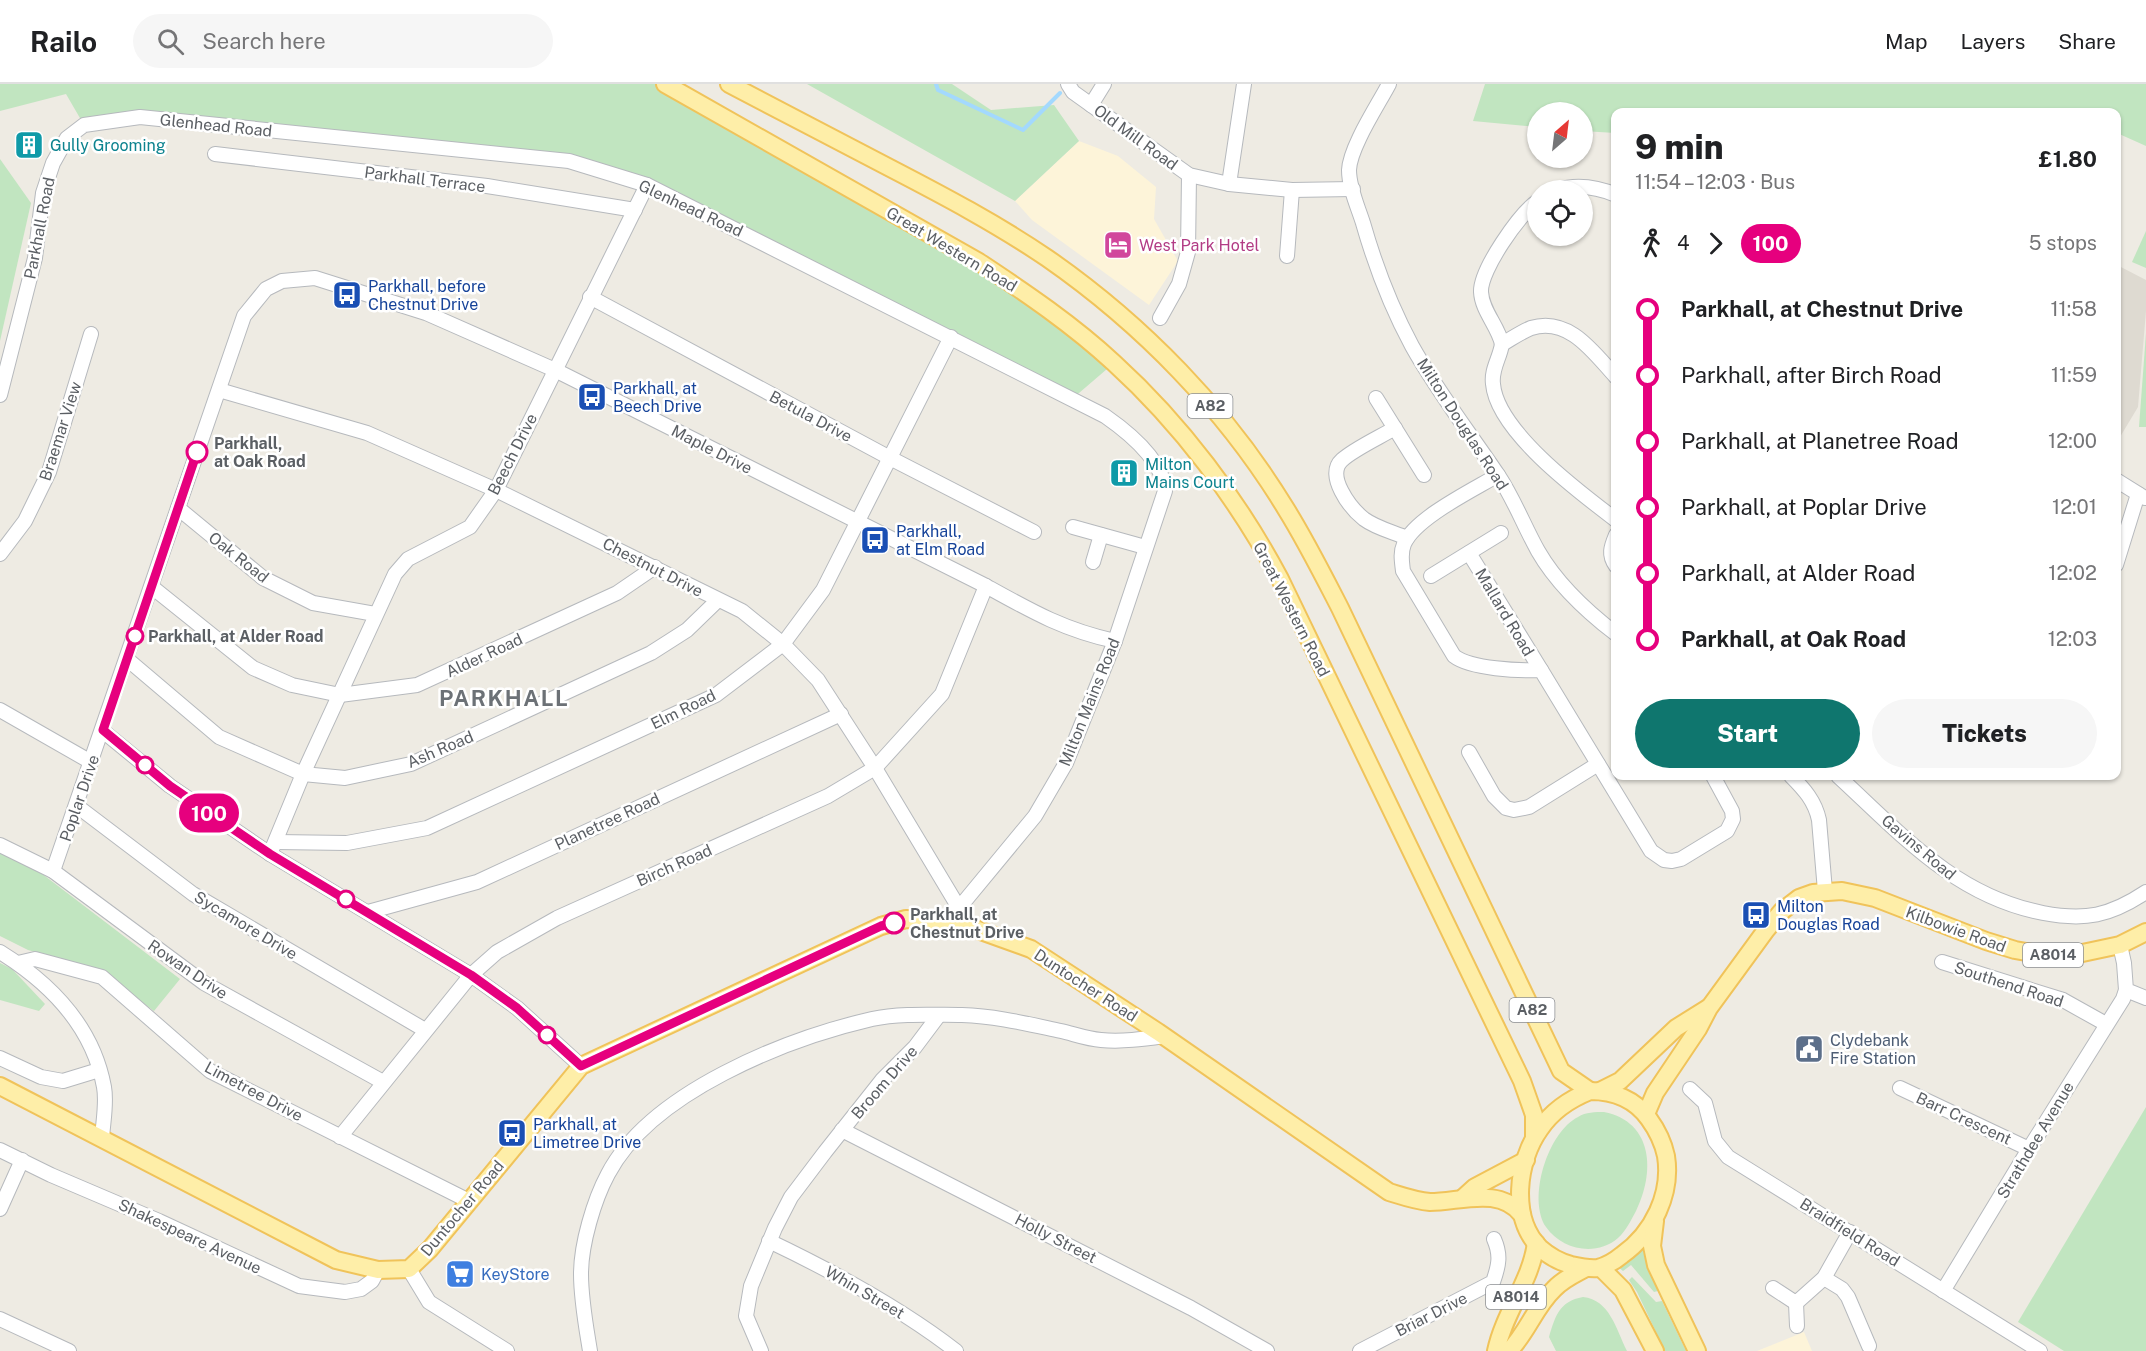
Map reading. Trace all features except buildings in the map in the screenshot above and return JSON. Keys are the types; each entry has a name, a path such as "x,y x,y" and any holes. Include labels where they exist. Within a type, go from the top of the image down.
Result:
{"main road":[{"name":"Great Western Road","path":"665,84 979,262 1023,291 1058,316 1114,363 1180,432 1235,505 1280,579 1522,1080 1534,1115 1534,1137"},
{"name":"A82","path":"729,84 961,205 1023,242 1080,282 1112,307 1190,382 1251,458 1285,508 1341,608 1561,1071 1595,1091 1626,1099 1646,1114 1659,1134 1666,1158 1665,1183 1655,1219 1652,1246 1656,1265 1697,1351"},
{"name":"Kilbowie Road","path":"1646,1114 1654,1093 1698,1029 1709,1008 1766,930 1782,911 1799,898 1825,891 1842,891 1875,898 2015,950 2048,956 2073,955 2120,945 2146,932"},
{"name":"Duntocher Road","path":"0,1086 336,1260 378,1269 409,1269 430,1249 581,1066 881,926 906,919 956,915 1031,949 1164,1036 1389,1192 1409,1199 1429,1202 1464,1197 1489,1198 1516,1208 1522,1215"},
{"name":"Kilbowie Road","path":"1595,1091 1620,1081 1676,1028 1709,1008"},
{"name":"A82","path":"1595,1091 1571,1100 1554,1113 1534,1137 1526,1160 1522,1185 1522,1215 1536,1243 1545,1252 1559,1261 1593,1268 1623,1290 1655,1351"},
{"name":"Duntocher Road","path":"1464,1197 1475,1187 1526,1160"},
{"name":"A82","path":"1593,1268 1629,1251 1644,1236 1655,1219"},
{"name":"A8014","path":"1496,1351 1500,1333 1532,1262 1536,1243"},
{"name":"A8014","path":"1509,1351 1518,1342 1554,1288 1593,1268"}],"street":[{"name":"Old Mill Road","path":"1068,84 1073,92 1189,175 1229,184 1292,190 1353,189"},
{"path":"1091,105 1104,84"},
{"path":"1229,184 1244,84"},
{"name":"Milton Douglas Road","path":"1389,84 1355,150 1350,170 1367,239 1386,290 1412,346 1439,390 1498,475 1549,568 1577,600 1611,630"},
{"name":"Glenhead Road","path":"140,117 569,161 647,184 1105,416 1140,444 1153,462 1165,491"},
{"name":"Parkhall Road","path":"0,395 35,258 43,193 53,163 68,138 84,125 140,117"},
{"name":"Parkhall Terrace","path":"215,154 487,186 635,210"},
{"path":"1160,318 1179,284 1188,252 1189,175"},
{"name":"Beech Drive","path":"273,848 303,774 394,574 408,559 470,527 496,490 647,184"},
{"path":"1593,188 1611,193"},
{"path":"1287,256 1292,190"},
{"path":"1527,211 1506,237 1482,284 1482,300 1502,344 1493,372 1495,398 1507,419 1520,435 1560,475 1611,516"},
{"name":"Maple Drive","path":"244,316 266,289 282,281 315,278 426,313 555,370 987,586 1053,623 1090,636 1115,641"},
{"name":"Betula Drive","path":"590,297 890,458 1034,532"},
{"name":"Poplar Drive","path":"53,871 244,316"},
{"path":"1502,344 1532,328 1550,326 1566,329 1584,342 1611,372"},
{"name":"Braemar View","path":"0,554 25,521 49,472 91,334"},
{"name":"Elm Road","path":"273,848 347,843 427,828 716,695 783,644 824,590 951,337"},
{"name":"Chestnut Drive","path":"219,390 367,433 496,490 742,611 783,644 818,680 875,768 956,915"},
{"path":"1376,398 1424,475"},
{"path":"1395,428 1342,460 1335,474 1336,482 1357,513 1374,525 1407,538 1421,523 1498,475"},
{"path":"2121,483 2142,496 2121,552"},
{"name":"Milton Mains Road","path":"956,915 1035,816 1066,763 1115,641 1165,491"},
{"name":"Oak Road","path":"178,508 263,578 313,603 375,614"},
{"path":"1073,527 1145,547"},
{"name":"Mallard Road","path":"1431,576 1501,533"},
{"path":"1093,562 1101,535"},
{"name":"Mallard Road","path":"1407,538 1402,546 1401,558 1404,571 1454,656 1477,665 1525,671 1540,670"},
{"name":"Mallard Road","path":"1469,553 1656,856 1672,861 1682,859 1723,835 1731,825 1732,811 1715,780"},
{"name":"Alder Road","path":"152,587 253,668 292,685 340,695 417,685 617,593 655,567"},
{"name":"Birch Road","path":"340,1137 471,975 497,952 557,918 828,796 875,768 942,694 987,586"},
{"name":"Ash Road","path":"127,659 219,737 303,774 345,778 411,764 651,653 687,630 718,600"},
{"path":"0,710 91,762"},
{"name":"Planetree Road","path":"368,912 477,882 841,714"},
{"path":"103,730 170,786 273,848 368,912 471,975 517,1008 581,1066"},
{"path":"1468,752 1494,796 1506,808 1514,810 1529,807 1598,764"},
{"path":"1795,780 1804,788 1816,808 1825,891"},
{"name":"Gavins Road","path":"1842,780 1935,864 1998,901 2034,912 2076,918 2097,916 2114,911 2146,892"},
{"name":"Sycamore Drive","path":"77,806 193,894 425,1030"},
{"name":"Rowan Drive","path":"0,845 53,871 204,982 383,1082"},
{"path":"2120,945 2126,990 2146,998"},
{"path":"0,952 18,963 58,997 80,1026 105,1088 102,1138"},
{"name":"Limetree Drive","path":"18,963 35,959 102,977 210,1071 469,1202"},
{"name":"Southend Road","path":"1942,962 2063,1000 2106,1024"},
{"name":"Strathdee Avenue","path":"1943,1291 2123,999 2126,990"},
{"path":"590,1351 581,1273 586,1241 608,1173 628,1144 657,1114 734,1068 802,1039 874,1018 939,1016 1008,1019 1099,1040 1136,1041 1164,1036"},
{"name":"Broom Drive","path":"761,1351 746,1316 751,1286 769,1241 791,1197 882,1080 915,1047 939,1016"},
{"path":"0,1058 41,1077 63,1081 99,1070"},
{"name":"Barr Crescent","path":"1900,1088 2029,1149"},
{"name":"Braidfield Road","path":"1690,1089 1705,1103 1715,1141 1728,1157 2040,1351"},
{"name":"Holly Street","path":"842,1130 1191,1308 1267,1351"},
{"name":"Shakespeare Avenue","path":"0,1150 299,1286 345,1292 361,1289 372,1281 378,1269"},
{"path":"0,1209 22,1160"},
{"path":"1796,1303 1824,1278 1850,1232"},
{"name":"Briar Drive","path":"1360,1351 1493,1282 1500,1257 1494,1239"},
{"name":"Whin Street","path":"769,1241 862,1289 931,1331 956,1351"},
{"path":"409,1269 429,1302 507,1351"},
{"path":"1824,1278 1842,1289 1848,1297 1869,1346"},
{"path":"1773,1288 1796,1303"},
{"path":"1796,1303 1797,1326"},
{"path":"0,1318 69,1351"}],"shaded area":[{"path":"1079,141 1118,156 1156,187 1154,219 1178,261 1149,305 1032,220 1015,201"},
{"path":"2121,267 2146,280 2146,311 2138,407 2121,435"},
{"path":"1804,1332 1812,1351 1757,1351"}],"green space":[{"path":"0,84 665,84 979,262 1114,363 1072,399 647,185 569,161 140,117 84,125 66,94 0,111"},
{"path":"807,84 952,84 991,110 1054,105 1079,141 1015,201"},
{"path":"1485,84 2146,84 2146,146 2121,135 2121,108 1611,108 1611,133 1593,132 1593,102 1527,102 1527,126 1473,121"},
{"path":"0,159 31,203 0,341"},
{"path":"2146,231 2146,268 2132,262"},
{"path":"2146,333 2146,427 2139,427"},
{"path":"0,853 41,873 180,979 154,1011 100,971 28,950 0,936"},
{"path":"0,963 12,969 45,1004 39,1011 0,1000"},
{"path":"2146,1107 2146,1351 2064,1351 2018,1322"},
{"path":"1604,1112 1621,1118 1633,1126 1641,1138 1646,1151 1646,1181 1636,1211 1618,1238 1600,1248 1570,1246 1553,1235 1546,1227 1541,1215 1540,1183 1544,1167 1558,1136 1567,1125 1584,1114"},
{"path":"1642,1247 1649,1272 1658,1291 1654,1292 1631,1265 1623,1271 1616,1265"},
{"path":"1632,1277 1656,1302 1662,1301 1686,1351 1665,1351 1629,1280"},
{"path":"1583,1297 1592,1299 1606,1310 1627,1351 1556,1351 1549,1337 1559,1311 1568,1302"}],"waterway":[{"path":"936,84 938,90 1023,130 1060,93"}],"bus line":[{"name":"100","path":"197,452 103,730 170,786 270,854 471,975 517,1008 581,1066 881,926 894,923"}],"place":[{"name":"Gully Grooming","path":"29,145"},
{"name":"West Park Hotel","path":"1118,245"},
{"name":"Parkhall, before Chestnut Drive","path":"347,295"},
{"name":"Parkhall, at Beech Drive","path":"592,397"},
{"name":"Parkhall, at Oak Road","path":"197,452"},
{"name":"Milton Mains Court","path":"1124,473"},
{"name":"Parkhall, at Elm Road","path":"875,540"},
{"name":"Parkhall, at Alder Road","path":"135,636"},
{"name":"Milton Douglas Road","path":"1756,915"},
{"name":"Parkhall, at Chestnut Drive","path":"894,923"},
{"name":"Clydebank Fire Station","path":"1809,1049"},
{"name":"Parkhall, at Limetree Drive","path":"512,1133"},
{"name":"KeyStore","path":"460,1274"}],"district":[{"name":"PARKHALL","path":"504,698"}]}
